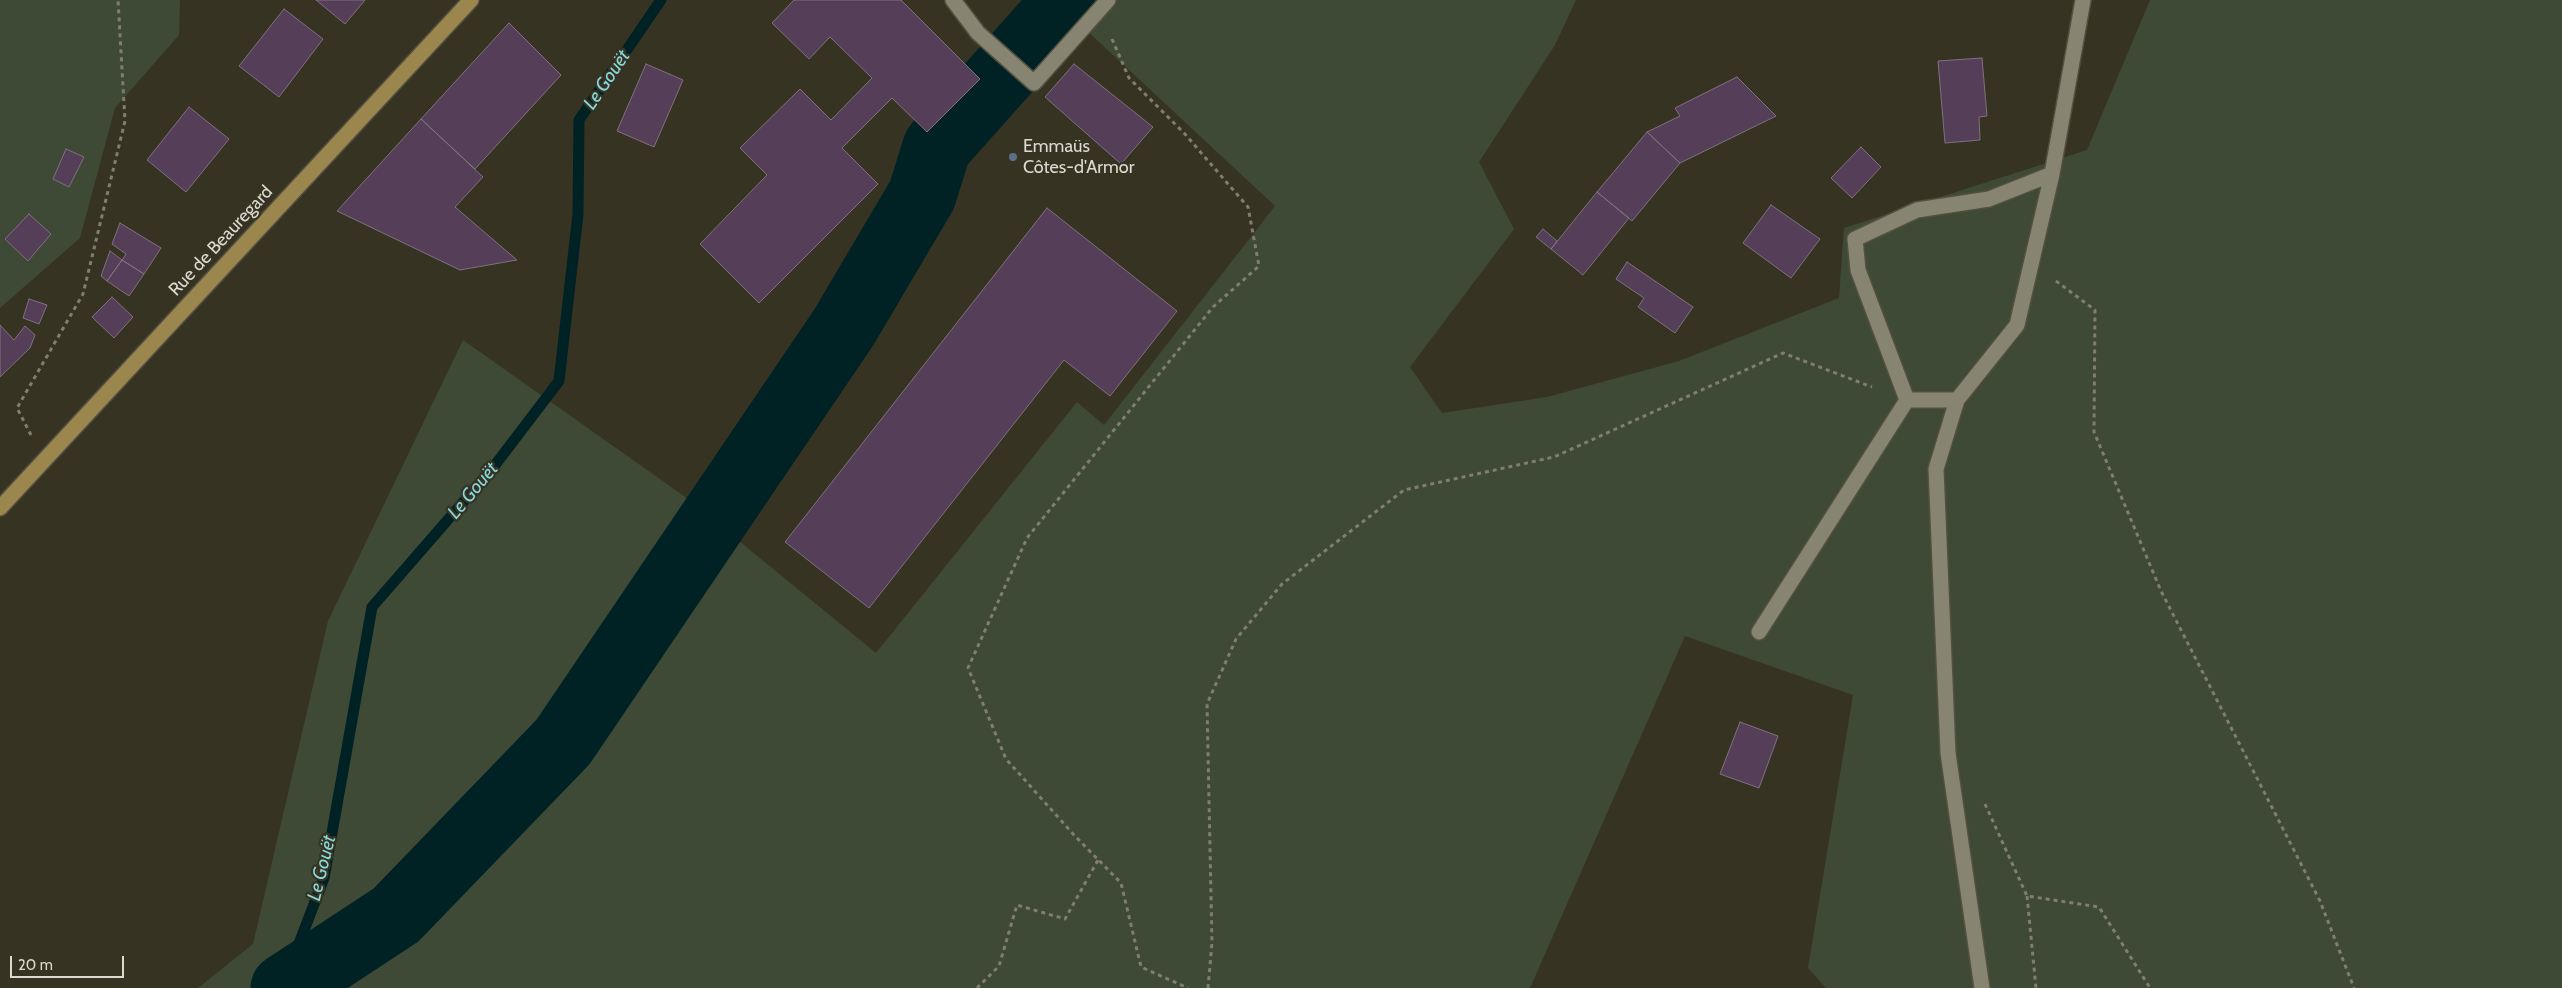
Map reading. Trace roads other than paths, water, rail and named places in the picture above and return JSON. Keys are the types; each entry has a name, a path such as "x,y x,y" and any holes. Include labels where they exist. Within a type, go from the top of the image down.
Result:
{"main road":[{"name":"Rue de Beauregard","path":"0,508 46,456 471,0"}],"street":[{"path":"953,0 978,32 1034,83 1103,5"},
{"path":"1982,988 1948,753 1936,469 1957,400 2016,324 2052,174 2083,0"},
{"path":"1907,400 1858,270 1855,239 1917,210 1989,199 2052,174"},
{"path":"1907,400 1957,400"},
{"path":"1759,632 1907,400"}],"waterway":[{"name":"Le Gouët","path":"282,988 324,878 372,607 492,469 559,381 578,214 579,120 661,0"},
{"path":"285,988 396,915 563,742 844,327 922,195 937,147 1068,0"}],"place":[{"name":"Emmaüs Côtes-d'Armor","path":"1013,157"}]}
